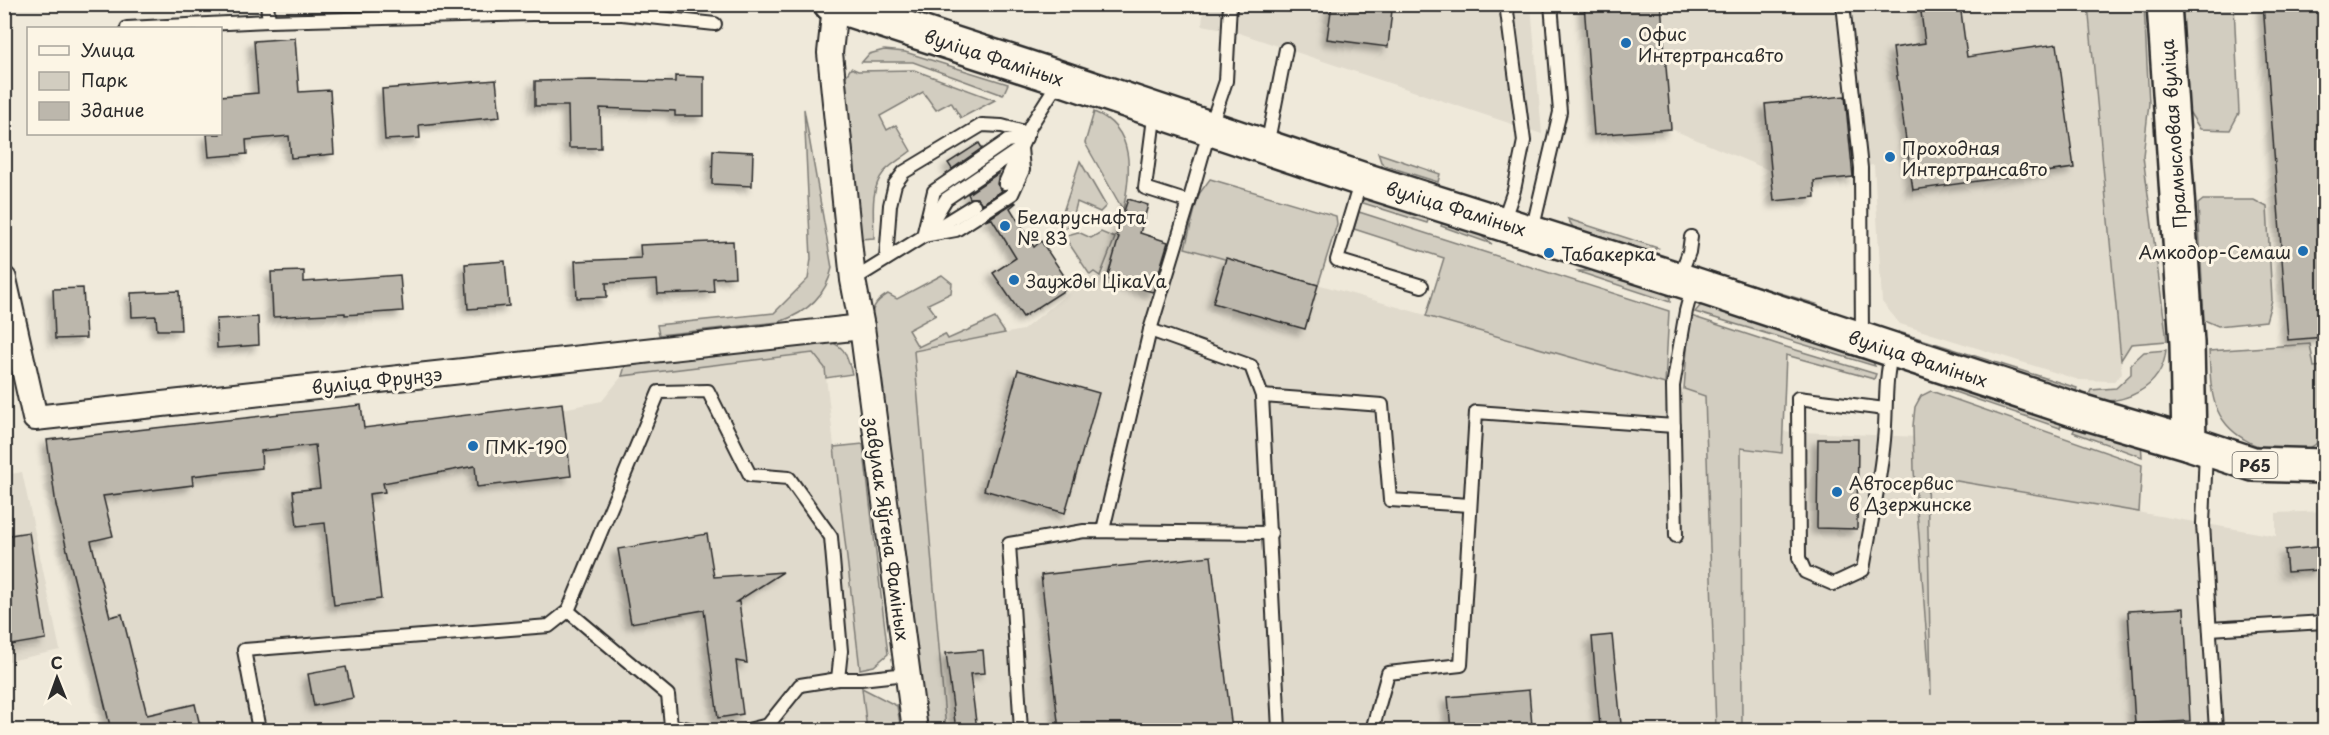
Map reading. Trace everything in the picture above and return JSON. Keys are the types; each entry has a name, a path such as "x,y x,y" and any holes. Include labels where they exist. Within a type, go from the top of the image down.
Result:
{"main road":[{"name":"Прамысловая вуліца","path":"2164,4 2187,343 2198,446"},
{"name":"вуліца Фаміных","path":"833,5 1361,179 1686,281 2073,409 2198,446 2253,465 2325,466"}],"street":[{"name":"завулак Яўгена Фаміных","path":"833,5 830,53 853,280 862,327 915,730"},
{"name":"вуліца Фрунзэ","path":"4,279 35,418 862,327"}],"lane":[{"path":"267,4 269,21"},
{"path":"1103,530 1150,330 1226,81 1230,4"},
{"path":"1506,4 1524,141 1514,190 1517,228"},
{"path":"1517,228 1560,112 1551,4"},
{"path":"1843,4 1861,168 1862,339"},
{"path":"147,27 532,9 622,14 715,24"},
{"path":"1267,147 1286,49"},
{"path":"1005,183 1025,140 1060,78"},
{"path":"1155,110 1145,188 1190,202"},
{"path":"886,260 890,205 895,184 904,172 982,125 1002,126 1025,140"},
{"path":"923,236 946,199 1025,140"},
{"path":"923,236 956,230 1012,194 1023,170 1025,140"},
{"path":"1361,179 1337,260 1422,286"},
{"path":"853,280 974,205"},
{"path":"1676,536 1673,386 1686,311 1686,281 1691,237"},
{"path":"1150,330 1251,366 1262,396 1271,533 1279,730"},
{"path":"1886,409 1798,398 1799,558 1805,572 1833,584 1863,570 1884,441 1886,409 1887,372 1893,349"},
{"path":"259,730 244,650 549,626 568,611 659,392 708,391 750,475 789,478 831,537 841,651 838,680"},
{"path":"1262,396 1382,405 1390,500 1470,505"},
{"path":"1372,730 1388,672 1461,665 1476,412 1674,426"},
{"path":"2198,446 2216,730"},
{"path":"1021,730 1009,544 1084,531 1103,530 1271,533"},
{"path":"568,611 668,695 669,728 695,730"},
{"path":"2210,629 2325,622"},
{"path":"748,730 768,725 800,685 908,674"}],"shaded area":[{"path":"1204,5 1531,5 1542,134 1230,30 1202,25"},
{"path":"1584,5 2087,5 2122,374 2114,381 2079,380 1900,324 1882,302 1874,165 1853,168 1853,177 1814,181 1815,197 1774,201 1771,171 1671,129 1594,135"},
{"path":"1121,228 1171,242 1175,246 1226,258 1705,395 1706,411 1777,431 1920,437 1927,476 2276,536 2276,513 2324,511 2324,730 946,730 914,351 1023,330 1094,272 1107,278"},
{"name":"ПМК-190","path":"814,353 825,368 867,730 111,730 56,505 47,440 361,405 364,428 562,403 563,409 602,401 622,376"},
{"path":"22,472 60,650 5,662 5,475"}],"green space":[{"path":"2088,5 2144,5 2149,103 2143,156 2167,341 2131,344 2121,360"},
{"path":"2182,5 2234,5 2239,113 2230,130 2200,129 2188,110"},
{"path":"884,50 905,52 1008,84 1003,95 913,62 862,62 869,54"},
{"path":"851,68 858,71 914,70 995,100 961,118 951,102 936,110 923,92 880,116 887,130 896,125 911,151 890,166 879,179 873,204 874,238 860,239 844,79"},
{"path":"804,109 832,268 820,295 798,314 779,322 659,335 657,325 774,313 808,279 811,259"},
{"path":"1094,112 1108,119 1124,141 1128,182 1123,210 1085,143"},
{"path":"1378,153 1440,174 1438,182 1386,166 1381,162"},
{"path":"1080,161 1106,206 1100,212 1077,202 1072,222 1063,231 1059,224"},
{"path":"1210,179 1336,216 1337,224 1318,285 1185,248 1199,194"},
{"path":"1368,197 1431,212 1427,223 1360,202"},
{"path":"2203,200 2254,200 2267,207 2272,300 2266,321 2218,326 2204,320 2198,204"},
{"path":"1359,212 1669,311 1665,384 1426,316 1444,258 1354,229"},
{"path":"1445,215 1461,221 1492,244 1441,226"},
{"path":"1568,219 1658,248 1650,251 1574,229"},
{"path":"1078,232 1091,238 1101,232 1115,238 1100,276 1094,272 1090,275 1064,236"},
{"path":"1576,271 1618,271 1656,284 1670,298 1670,302"},
{"path":"1716,273 1816,304 1809,306 1721,280"},
{"path":"942,275 952,283 951,293 928,304 936,315 908,330 918,347 945,334 948,339 995,318 1005,333 914,351 946,730 925,730 871,316 877,303 888,294 897,299"},
{"path":"1712,303 1871,358 1875,366 1695,312 1700,306"},
{"path":"1691,316 1876,374 1874,379 1786,355 1782,453 1741,448 1742,730 1716,730 1705,396 1684,389"},
{"path":"1899,332 2077,388 2074,396 1901,338"},
{"path":"822,339 836,344 843,350 852,374 826,378 825,368 813,353 622,376 626,363"},
{"path":"2310,344 2314,367 2324,366 2323,428 2317,443 2301,449 2262,448 2233,431 2224,421 2214,401 2209,351"},
{"path":"2166,350 2163,364 2157,375 2138,392 2114,400 2087,399 2091,390 2116,388 2131,374 2131,364 2144,352"},
{"path":"1970,387 2064,415 2060,428 1943,388"},
{"path":"1931,391 2142,465 2139,512 1927,476 1931,695 1914,470 1913,426 1915,407 1921,396"},
{"path":"2079,420 2141,441 2142,457 2073,432"},
{"path":"863,444 888,654 874,666 860,669 834,447"},
{"path":"862,688 897,706 901,730 867,730"}],"building":[{"path":"1332,4 1392,10 1388,47 1327,39"},
{"name":"Офис Интертрансавто","path":"1584,4 1661,4 1671,129 1594,135"},
{"path":"1920,4 1960,4 1967,57 2057,44 2074,168 1913,190 1893,48 1925,43"},
{"name":"Амкодор-Семаш","path":"2263,4 2325,4 2325,337 2288,340"},
{"path":"295,38 299,92 330,90 334,154 291,158 289,136 246,140 247,154 209,157 207,135 222,135 222,96 258,93 254,41"},
{"path":"675,76 704,77 704,116 675,116 675,111 600,108 601,148 569,148 568,106 535,106 535,81 675,82"},
{"path":"496,80 500,117 419,125 420,138 385,140 382,89"},
{"path":"1845,96 1853,177 1814,181 1815,197 1774,201 1765,104"},
{"path":"979,143 982,148 952,169 948,163"},
{"path":"713,150 753,152 752,186 712,184"},
{"path":"999,173 997,184 1002,191 982,204 977,198 970,198 968,194"},
{"path":"1128,199 1148,205 1140,233 1168,242 1153,292 1107,279 1119,237 1116,236"},
{"path":"1015,202 1010,208 1034,247 1041,241 1071,286 1023,317 993,273 1016,258 992,219 985,221"},
{"path":"733,241 735,277 713,278 714,292 658,294 657,280 606,283 607,297 577,298 575,261 641,258 640,245"},
{"path":"1226,258 1318,285 1305,329 1213,303"},
{"path":"505,261 509,306 468,309 465,264"},
{"path":"304,271 304,282 400,275 403,311 273,317 271,272"},
{"path":"83,288 86,338 55,339 53,289"},
{"path":"179,291 181,330 157,330 156,316 132,317 131,293"},
{"path":"258,317 259,345 217,348 216,319"},
{"path":"1018,370 1099,393 1065,513 984,490"},
{"path":"562,403 571,476 477,487 475,466 383,483 385,492 369,494 381,599 334,605 325,523 297,526 293,491 320,488 315,445 261,451 262,468 192,476 193,485 103,496 113,536 91,541 110,617 122,614 147,715 195,704 201,730 111,730 56,505 47,440 361,405 364,428"},
{"name":"Автосервис в Дзержинске","path":"1818,439 1858,439 1857,529 1817,528"},
{"path":"29,532 46,639 11,645 4,601 4,536"},
{"path":"707,534 714,577 783,572 736,602 739,602 747,663 736,661 743,714 718,718 704,610 631,623 618,549"},
{"path":"2317,547 2319,570 2287,572 2285,550"},
{"path":"1211,556 1232,730 1059,730 1041,575"},
{"path":"2184,608 2190,721 2135,724 2128,611"},
{"path":"1612,635 1621,724 1600,726 1592,637"},
{"path":"983,650 985,673 970,674 977,730 956,730 946,653"},
{"path":"346,667 353,698 314,706 308,674"},
{"path":"1529,690 1532,726 1451,730 1448,697"}],"place":[{"name":"Офис Интертрансавто","path":"1626,43"},
{"name":"Проходная Интертрансавто","path":"1890,157"},
{"name":"Беларуснафта № 83","path":"1005,226"},
{"name":"Амкодор-Семаш","path":"2303,251"},
{"name":"Табакерка","path":"1549,253"},
{"name":"Заужды ЦікаVа","path":"1014,280"},
{"name":"ПМК-190","path":"473,446"},
{"name":"Автосервис в Дзержинске","path":"1837,492"}]}
